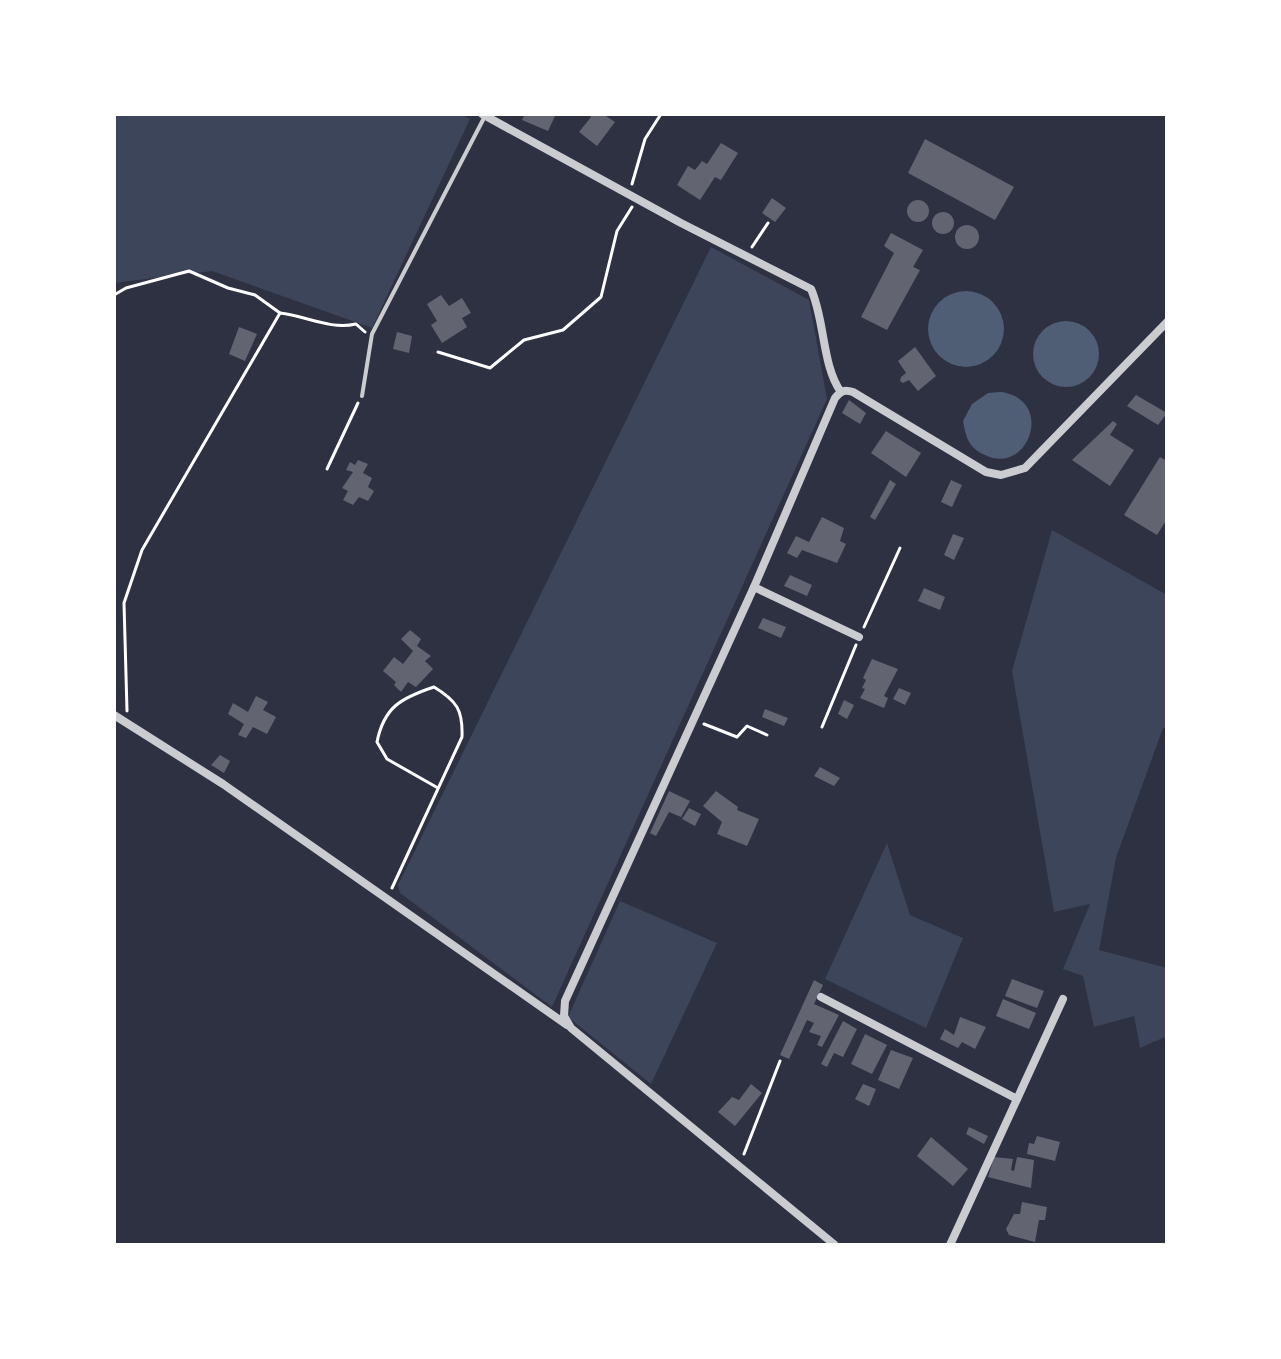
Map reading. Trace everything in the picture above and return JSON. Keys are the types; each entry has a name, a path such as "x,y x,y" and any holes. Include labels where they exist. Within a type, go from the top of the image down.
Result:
{"street":[{"path":"484,115 811,289 819,306 833,379 841,392"},
{"path":"571,1028 564,1016 565,1001 754,587 835,398 847,390 853,392 986,472 1001,475 1025,468 1167,322"},
{"path":"754,587 859,637"},
{"path":"114,715 223,784 571,1028 835,1245"},
{"path":"821,997 1017,1099"},
{"path":"950,1245 1063,999"}],"lane":[{"path":"362,396 372,334 484,115"}],"path":[{"path":"438,352 490,368 524,340 563,330 601,297 617,231 633,196 645,139 661,114"},
{"path":"746,256 768,223"},
{"path":"114,295 126,288 189,271 228,288 255,295 280,313 301,315 339,328 356,324 372,334"},
{"path":"128,724 124,603 142,550 280,313"},
{"path":"327,469 362,396"},
{"path":"388,899 462,737 463,717 451,697 434,687 404,697 381,723 377,742 387,759 438,788"},
{"path":"693,720 737,737 747,726 767,735"},
{"path":"739,1167 780,1061"}],"shaded area":[{"path":"114,114 461,114 470,119 372,328 212,271 114,283"},
{"path":"711,247 809,300 827,399 552,1007 400,893 398,885"},
{"path":"966,291 981,294 993,302 1001,314 1004,329 1001,344 993,356 981,364 966,367 951,364 939,356 931,344 928,329 931,314 939,302 951,294"},
{"path":"1060,321 1072,321 1084,326 1094,336 1099,354 1097,367 1084,382 1072,387 1060,387 1048,382 1038,372 1033,360 1033,348 1038,336 1048,326"},
{"path":"988,393 1006,393 1021,400 1029,410 1032,423 1029,436 1023,448 1013,456 1000,459 985,455 972,446 967,437 963,421 972,404"},
{"path":"1052,530 1167,595 1167,728 1163,728 1116,858 1099,950 1167,968 1167,1034 1140,1048 1134,1016 1094,1027 1083,976 1063,969 1090,904 1054,912 1012,671"},
{"path":"887,843 910,915 963,938 926,1028 825,979"},
{"path":"620,901 717,943 651,1084 568,1017"}],"building":[{"path":"525,114 556,114 548,131 522,120"},
{"path":"588,114 603,114 615,122 597,146 579,132 591,117"},
{"path":"925,139 1014,187 995,220 908,173"},
{"path":"721,143 738,153 721,180 715,177 700,200 677,185 688,166 695,170 702,161 707,164"},
{"path":"772,198 786,208 775,222 762,213"},
{"path":"918,200 926,203 929,211 926,219 918,222 910,219 907,211 910,203"},
{"path":"943,212 951,215 954,223 951,231 943,234 935,231 932,223 935,215"},
{"path":"967,225 975,229 979,237 975,245 967,249 959,245 955,237 959,229"},
{"path":"891,233 923,250 913,267 920,270 887,330 861,317 894,253 884,246"},
{"path":"441,295 449,306 462,298 471,313 462,318 467,327 442,343 431,325 437,321 427,304"},
{"path":"239,327 257,334 245,361 229,354"},
{"path":"397,332 412,336 409,353 393,349"},
{"path":"915,347 936,376 918,391 909,380 900,381 906,373 898,361"},
{"path":"1136,395 1167,413 1158,425 1127,406"},
{"path":"849,400 866,413 860,424 842,413"},
{"path":"1113,421 1117,424 1110,435 1134,450 1110,486 1072,460"},
{"path":"886,431 921,453 906,477 871,453"},
{"path":"1160,457 1167,461 1167,519 1157,535 1124,515"},
{"path":"358,460 368,464 363,473 372,478 368,487 374,491 368,501 359,497 353,505 343,500 348,491 342,488 353,472 346,470 350,462 355,465"},
{"path":"890,480 896,484 875,520 870,517"},
{"path":"951,480 962,485 952,507 941,502"},
{"path":"822,517 844,528 840,541 846,544 837,563 802,550 797,558 787,553 796,536 809,542"},
{"path":"953,534 964,538 954,560 944,555"},
{"path":"790,575 812,585 807,596 784,586"},
{"path":"924,588 945,597 940,610 918,601"},
{"path":"763,618 786,627 781,638 758,628"},
{"path":"410,630 421,639 417,646 431,656 425,661 433,669 416,687 408,682 401,692 394,685 396,682 383,671 394,657 403,664 413,651 401,639"},
{"path":"872,659 898,669 884,696 888,698 884,708 860,698 865,689 862,688 866,680 863,678"},
{"path":"899,688 911,693 905,705 893,699"},
{"path":"256,696 268,702 263,710 276,717 267,734 253,727 246,738 238,735 244,724 228,714 233,703 248,712"},
{"path":"844,700 854,705 847,719 838,714"},
{"path":"765,709 788,718 784,726 762,717"},
{"path":"220,755 230,761 224,773 211,765"},
{"path":"820,767 840,778 834,786 814,776"},
{"path":"669,791 690,801 681,817 669,812 656,836 650,833"},
{"path":"716,791 738,807 737,810 759,819 747,846 717,834 722,822 703,806"},
{"path":"689,808 701,814 695,826 682,819"},
{"path":"1012,979 1044,991 1037,1008 1005,996"},
{"path":"814,980 823,985 814,1004 839,1015 822,1047 817,1045 821,1036 809,1032 814,1023 807,1020 789,1059 780,1055"},
{"path":"1003,999 1036,1013 1029,1029 996,1016"},
{"path":"960,1017 986,1027 975,1049 962,1042 958,1048 940,1039 945,1029 954,1035"},
{"path":"843,1021 857,1029 843,1057 834,1053 827,1067 821,1064"},
{"path":"865,1034 887,1045 872,1074 851,1064"},
{"path":"891,1050 913,1058 899,1089 878,1080"},
{"path":"751,1084 762,1093 735,1126 718,1112 732,1097 739,1100"},
{"path":"863,1084 876,1089 869,1106 855,1099"},
{"path":"969,1127 988,1136 984,1144 966,1134"},
{"path":"1037,1136 1060,1142 1055,1161 1027,1154 1029,1143 1034,1144"},
{"path":"931,1137 968,1169 953,1186 917,1156"},
{"path":"994,1157 1013,1159 1011,1170 1014,1171 1017,1157 1034,1160 1031,1188 988,1177"},
{"path":"1022,1202 1047,1207 1045,1220 1039,1220 1035,1242 1009,1235 1006,1229 1014,1214 1020,1214"}]}
